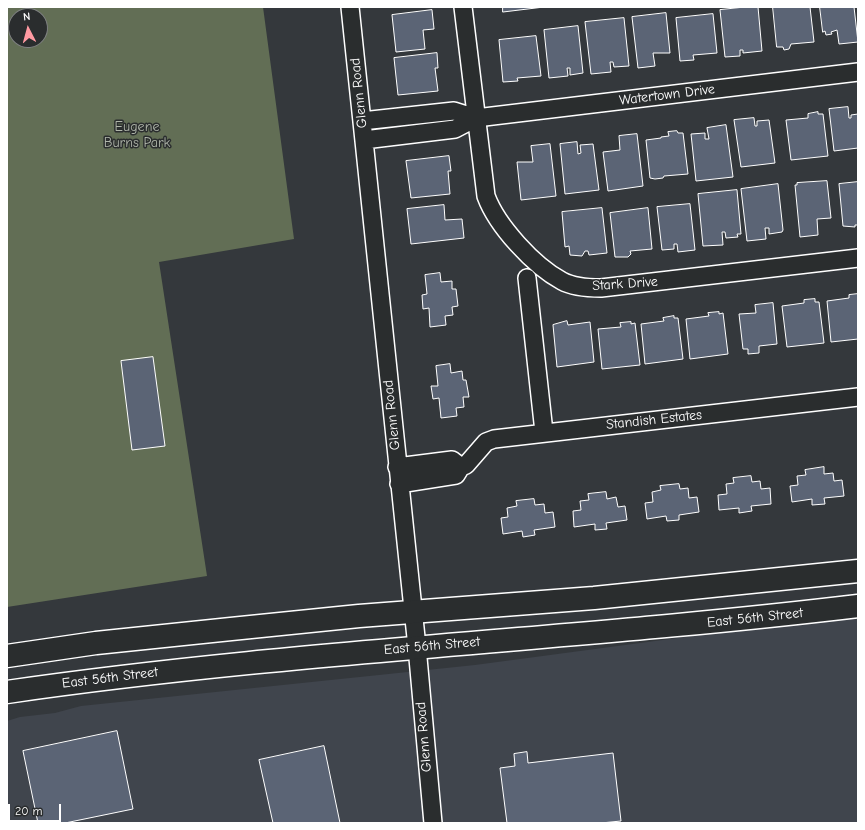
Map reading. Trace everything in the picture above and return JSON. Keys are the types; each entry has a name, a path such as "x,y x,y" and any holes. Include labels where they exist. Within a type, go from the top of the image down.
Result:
{"main road":[{"path":"7,656 96,643 231,629 413,612 594,598 858,571"},
{"name":"East 56th Street","path":"7,692 203,667 417,647 686,625 858,606"}],"street":[{"name":"Glenn Road","path":"350,7 417,647 433,823"},
{"name":"Stark Drive","path":"463,7 484,184 493,213 503,228 540,265 563,281 578,286 601,288 858,258"},
{"name":"Watertown Drive","path":"364,140 455,129 476,118 858,72"},
{"name":"Watertown Drive","path":"362,121 454,111 476,118"},
{"path":"527,278 544,432"},
{"name":"Standish Estates","path":"398,476 452,460 462,467 469,462 486,442 494,438 858,397"}],"shaded area":[{"path":"858,614 858,823 7,823 7,721 20,717 55,713 81,706 475,665"}],"green space":[{"name":"Eugene Burns Park","path":"7,7 263,7 294,239 159,262 207,576 7,607"}],"building":[{"path":"503,7 544,7 503,12"},
{"path":"758,7 762,51 743,53 743,50 740,50 740,56 725,57 720,10"},
{"path":"773,7 810,7 814,42 791,44 789,49 784,50 783,47 777,47"},
{"path":"820,7 854,7 858,42 839,44 837,30 831,32 832,34 826,35 825,31 823,32"},
{"path":"432,10 434,29 423,30 425,49 396,52 392,15"},
{"path":"666,13 670,53 653,53 655,66 638,68 632,17"},
{"path":"713,14 717,53 693,55 694,60 680,61 676,18"},
{"path":"624,18 629,66 614,67 613,62 610,62 611,72 591,74 585,22"},
{"path":"578,26 583,73 570,75 570,68 567,68 568,76 549,78 544,30"},
{"path":"536,36 541,76 517,78 518,81 503,82 499,40"},
{"path":"437,53 438,68 435,68 438,91 398,95 394,58"},
{"path":"848,107 849,118 851,118 851,115 858,114 858,148 834,151 829,109"},
{"path":"818,112 818,114 823,114 828,156 791,160 786,120 808,118 808,114"},
{"path":"754,118 755,126 757,126 757,121 769,120 775,163 741,167 734,120"},
{"path":"726,125 733,177 696,181 691,134 705,133 705,139 709,139 707,128"},
{"path":"677,131 678,133 683,133 688,174 664,176 663,178 655,179 650,178 646,140 669,136 668,132"},
{"path":"637,134 643,186 608,191 603,152 620,150 619,136"},
{"path":"577,142 578,154 581,153 580,145 593,144 599,190 565,194 560,144"},
{"path":"550,144 556,196 521,200 517,162 533,162 531,146"},
{"path":"449,156 451,171 448,171 450,194 411,198 406,161"},
{"path":"827,181 831,218 817,219 818,235 800,237 795,185 797,185 797,183"},
{"path":"858,182 858,225 855,225 855,227 843,226 839,184"},
{"path":"778,184 782,232 769,234 769,228 765,228 766,239 747,241 741,189"},
{"path":"737,190 741,234 737,234 738,237 726,238 725,232 722,232 723,245 703,246 698,194"},
{"path":"690,204 695,250 678,252 677,244 674,244 674,249 662,250 657,207"},
{"path":"444,205 445,220 462,219 464,238 411,244 407,209"},
{"path":"602,208 607,253 589,255 588,251 585,251 582,256 570,255 569,246 565,247 562,212"},
{"path":"648,208 652,249 630,251 631,254 628,257 615,257 610,213"},
{"path":"440,273 441,282 452,281 452,289 456,289 458,306 452,307 453,315 445,316 446,325 430,327 429,308 423,309 422,295 427,294 425,275"},
{"path":"858,294 858,339 831,342 827,301 849,298 849,295"},
{"path":"815,299 815,302 819,302 824,343 787,347 782,306 804,303 804,300"},
{"path":"773,303 777,344 759,346 759,353 748,354 748,349 743,349 739,314 756,313 755,305"},
{"path":"719,312 719,314 723,313 728,354 690,359 686,319 709,316 708,313"},
{"path":"674,316 674,318 678,318 683,359 645,364 641,324 664,321 663,318"},
{"path":"567,321 568,325 590,322 594,362 557,367 553,325"},
{"path":"631,322 631,324 635,323 640,365 602,369 598,329 621,327 620,323"},
{"path":"153,357 165,446 132,450 121,361"},
{"path":"450,364 451,373 462,371 463,380 466,380 469,397 463,397 464,407 456,408 457,416 441,418 439,398 433,399 431,386 438,386 436,366"},
{"path":"824,467 824,474 833,473 834,481 842,480 844,496 824,498 825,504 812,505 812,499 792,502 790,486 798,485 797,476 806,475 805,470"},
{"path":"751,476 752,482 760,481 761,489 770,488 771,504 751,506 752,511 739,513 739,508 719,510 718,495 727,494 726,484 734,483 733,478"},
{"path":"679,484 680,489 688,488 689,498 697,497 699,512 679,515 679,520 667,521 666,516 647,519 645,503 653,502 652,492 661,490 660,486"},
{"path":"606,492 607,499 616,497 618,507 625,506 627,520 606,523 607,529 595,530 595,524 574,527 573,511 581,510 580,501 589,500 588,494"},
{"path":"534,499 535,505 544,504 545,513 553,512 555,527 534,530 535,535 523,537 522,531 503,534 501,518 508,517 507,508 517,506 516,501"},
{"path":"117,731 133,809 65,823 38,823 23,751"},
{"path":"324,746 340,823 273,823 259,760"},
{"path":"527,752 528,763 613,753 621,821 601,823 507,823 500,768 515,766 514,754"}]}
